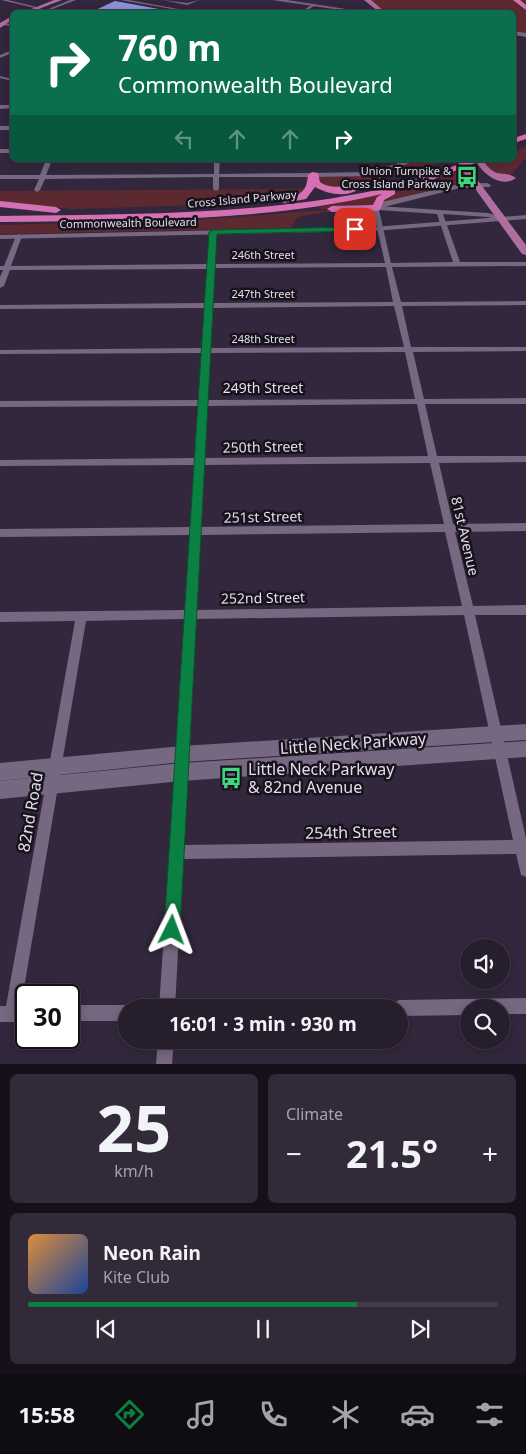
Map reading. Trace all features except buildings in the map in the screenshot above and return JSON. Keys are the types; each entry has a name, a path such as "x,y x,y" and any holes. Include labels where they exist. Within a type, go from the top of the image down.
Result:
{"highway":[{"path":"516,0 526,8"},
{"path":"520,0 526,3"},
{"name":"Cross Island Parkway","path":"249,210 346,193 412,177 456,162"},
{"name":"Cross Island Parkway","path":"0,219 249,210 345,200 426,179 475,163"},
{"path":"313,175 319,186 338,191 412,177"},
{"path":"249,210 302,196 312,188 313,175"},
{"path":"249,210 377,208 380,199 385,195 426,179"},
{"path":"0,204 110,215"},
{"name":"Cross Island Parkway","path":"0,213 110,215"},
{"path":"0,223 110,215"}],"main road":[{"path":"41,10 60,0"},
{"path":"275,0 349,10"},
{"path":"360,0 373,10"},
{"path":"367,0 380,10"},
{"path":"475,163 491,175 501,178 512,178"},
{"path":"475,163 482,185 507,218 526,238"},
{"path":"507,218 526,252"},
{"name":"Little Neck Parkway","path":"0,772 182,754 526,732"},
{"name":"Little Neck Parkway","path":"0,790 182,772 526,749"}],"street":[{"path":"3,0 41,10 74,0"},
{"path":"122,0 178,10"},
{"path":"164,0 187,4 198,0"},
{"path":"305,10 314,5"},
{"path":"37,190 48,162"},
{"path":"216,189 217,162"},
{"path":"0,177 371,174 409,162"},
{"path":"377,208 385,204 458,186 482,185"},
{"path":"377,208 507,218"},
{"name":"81st Avenue","path":"377,208 380,228 523,847 526,870"},
{"path":"440,213 457,264"},
{"name":"Commonwealth Boulevard","path":"0,237 380,228 526,217"},
{"path":"168,999 213,232"},
{"path":"0,286 4,268 19,236"},
{"name":"246th Street","path":"4,268 526,264"},
{"name":"247th Street","path":"0,307 526,303"},
{"name":"248th Street","path":"0,352 526,348"},
{"name":"249th Street","path":"0,404 420,400 526,401"},
{"name":"250th Street","path":"0,464 526,459"},
{"name":"251st Street","path":"0,533 526,528"},
{"name":"252nd Street","path":"0,617 526,610"},
{"name":"82nd Road","path":"13,1014 82,616"},
{"name":"254th Street","path":"177,852 523,847"},
{"path":"408,1008 526,1006"},
{"path":"80,1013 118,1013"},
{"path":"164,1064 165,1049"}],"shaded area":[{"path":"370,0 526,0 526,33 516,32 516,10 382,10"},
{"path":"526,146 526,158 509,177 494,175 483,162 516,162 516,150"},
{"path":"415,162 444,162 345,189 326,185 318,177 376,175"},
{"path":"461,170 470,184 382,203 383,198 388,195 427,182 430,183"},
{"path":"306,177 309,178 310,186 303,194 287,199 231,204 73,209 0,203 0,191 306,189"},
{"path":"378,194 381,196 375,200 374,206 371,208 321,209 319,207"},
{"path":"367,209 369,211 326,212 297,217 291,228 0,234 0,225 184,220"}],"place":[{"name":"Union Turnpike & Cross Island Parkway","path":"467,177"},
{"name":"Little Neck Parkway & 82nd Avenue","path":"231,778"}],"route":[{"path":"172,930 213,232 355,229"}]}
